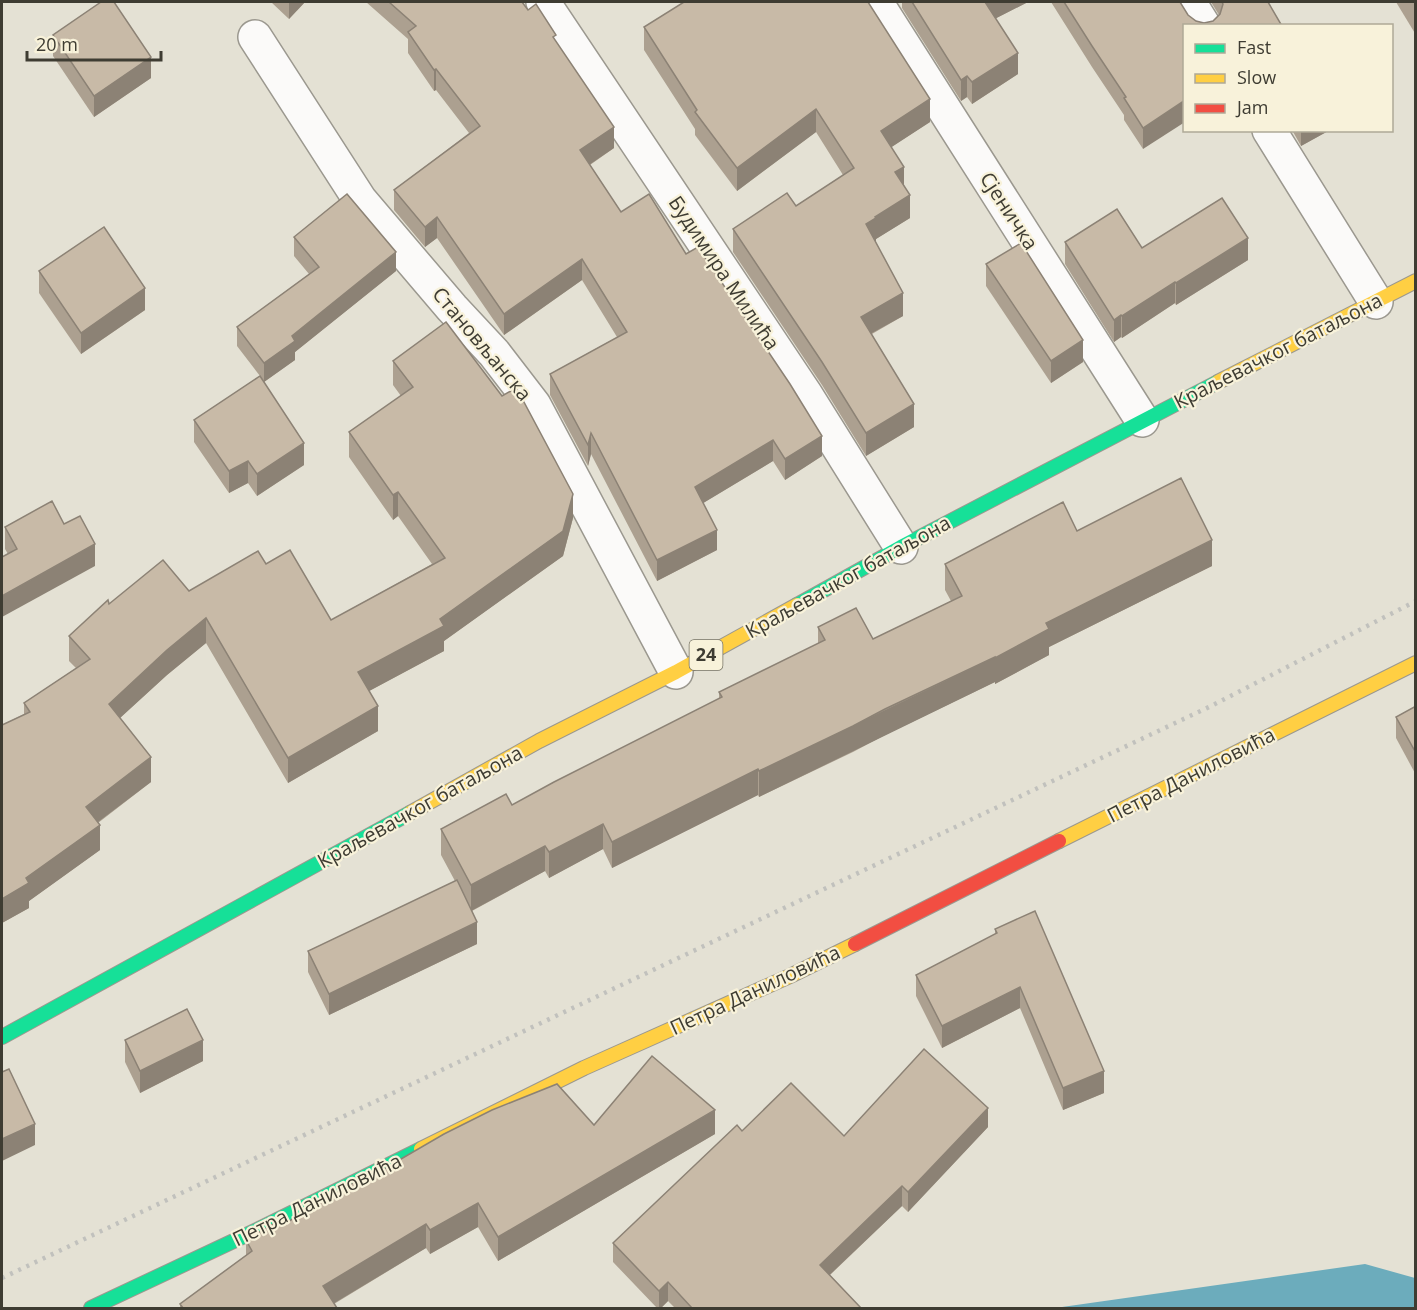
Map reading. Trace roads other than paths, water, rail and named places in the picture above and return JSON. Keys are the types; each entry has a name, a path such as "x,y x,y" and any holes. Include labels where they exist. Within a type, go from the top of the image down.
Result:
{"main road":[{"name":"Краљевачког батаљона","path":"2,1037 539,741 675,672 901,547 1142,420 1416,281"},
{"name":"Петра Даниловића","path":"91,1308 256,1230 584,1068 790,976 1416,663"}],"street":[{"name":"Будимира Милића","path":"543,2 806,395 901,547"},
{"name":"Сјеничка","path":"876,2 1142,420"},
{"path":"1189,2 1203,24"},
{"name":"Становљанска","path":"255,37 360,200 452,308 494,352 534,405 675,672"},
{"path":"1270,132 1376,302"}],"water":[{"path":"1365,1264 1415,1278 1415,1308 1055,1308"}],"railway":[{"path":"2,1278 1209,707 1416,601"}]}
